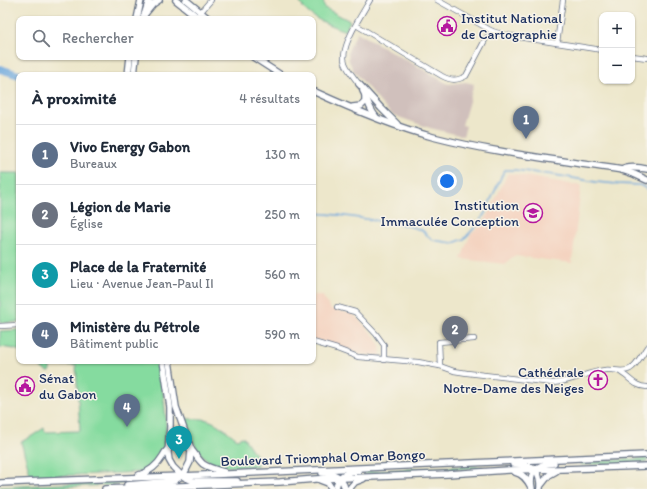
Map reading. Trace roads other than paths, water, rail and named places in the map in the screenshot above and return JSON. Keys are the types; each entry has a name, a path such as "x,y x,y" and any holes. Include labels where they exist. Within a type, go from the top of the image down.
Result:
{"main road":[{"path":"144,16 149,0"},
{"path":"145,16 151,6 159,0"},
{"path":"172,0 184,2"},
{"path":"176,0 184,2 198,14"},
{"path":"138,16 141,1"},
{"path":"128,72 130,60"},
{"path":"134,72 136,60"},
{"path":"258,60 276,72"},
{"path":"359,84 373,115"},
{"path":"359,84 399,126"},
{"path":"316,92 399,126 433,137 538,158 622,170 647,180"},
{"path":"351,107 360,106 365,102 365,95"},
{"path":"372,98 375,102 376,109 373,115"},
{"path":"622,170 625,168 647,169"},
{"path":"163,364 170,407 168,455 174,468 182,476 196,482 237,481 253,483"},
{"path":"112,489 131,484 174,481 182,476 190,462 191,449 176,407 169,364"},
{"path":"130,478 145,474 153,469 168,449 174,445 180,444 191,449 202,462 210,467 220,471 240,473"},
{"name":"Boulevard Triomphal Omar Bongo","path":"0,483 647,455"},
{"path":"532,488 532,476 535,470 540,466 546,464 592,460 616,456"},
{"path":"471,463 487,466 519,464 529,466 539,475 540,487"},
{"name":"Boulevard Triomphal Omar Bongo","path":"105,489 340,478 369,478 509,470 647,466"},
{"path":"336,489 340,478 345,474 392,467"},
{"path":"540,487 545,478 563,469"},
{"path":"509,470 523,475 532,488"},
{"path":"288,471 305,474 331,473 340,478 344,483 345,489"},
{"path":"348,489 355,482 369,478"},
{"path":"316,479 328,483 332,489"}],"street":[{"path":"198,14 211,0"},
{"path":"359,84 348,68 344,59 344,50 370,0"},
{"path":"437,0 492,31 505,35 599,50"},
{"path":"557,43 563,0"},
{"path":"356,25 449,80 461,79 466,76 484,40 492,31"},
{"path":"635,56 647,58"},
{"path":"337,307 355,312 376,334 384,345 384,360"},
{"path":"0,326 16,325"},
{"path":"440,366 440,342 474,339"},
{"path":"316,343 358,357 418,362 440,366 454,371 553,383 560,383 584,374 606,369 623,371 632,368 647,347"},
{"path":"613,370 622,373 638,386 647,387"}],"waterway":[{"path":"0,69 16,74"},
{"path":"316,213 401,224 422,230 432,240 453,243 464,239 478,224 485,213 505,170 555,175 596,182 640,185 647,189"}],"place":[{"name":"Institut National de Cartographie","path":"447,26"},
{"name":"Vivo Energy Gabon","path":"526,139"},
{"name":"Institution Immaculée Conception","path":"533,213"},
{"name":"Légion de Marie","path":"455,349"},
{"name":"Cathédrale Notre-Dame des Neiges","path":"598,380"},
{"name":"Sénat du Gabon","path":"25,386"},
{"name":"Ministère du Pétrole","path":"127,427"},
{"name":"Place de la Fraternité","path":"179,459"}]}
